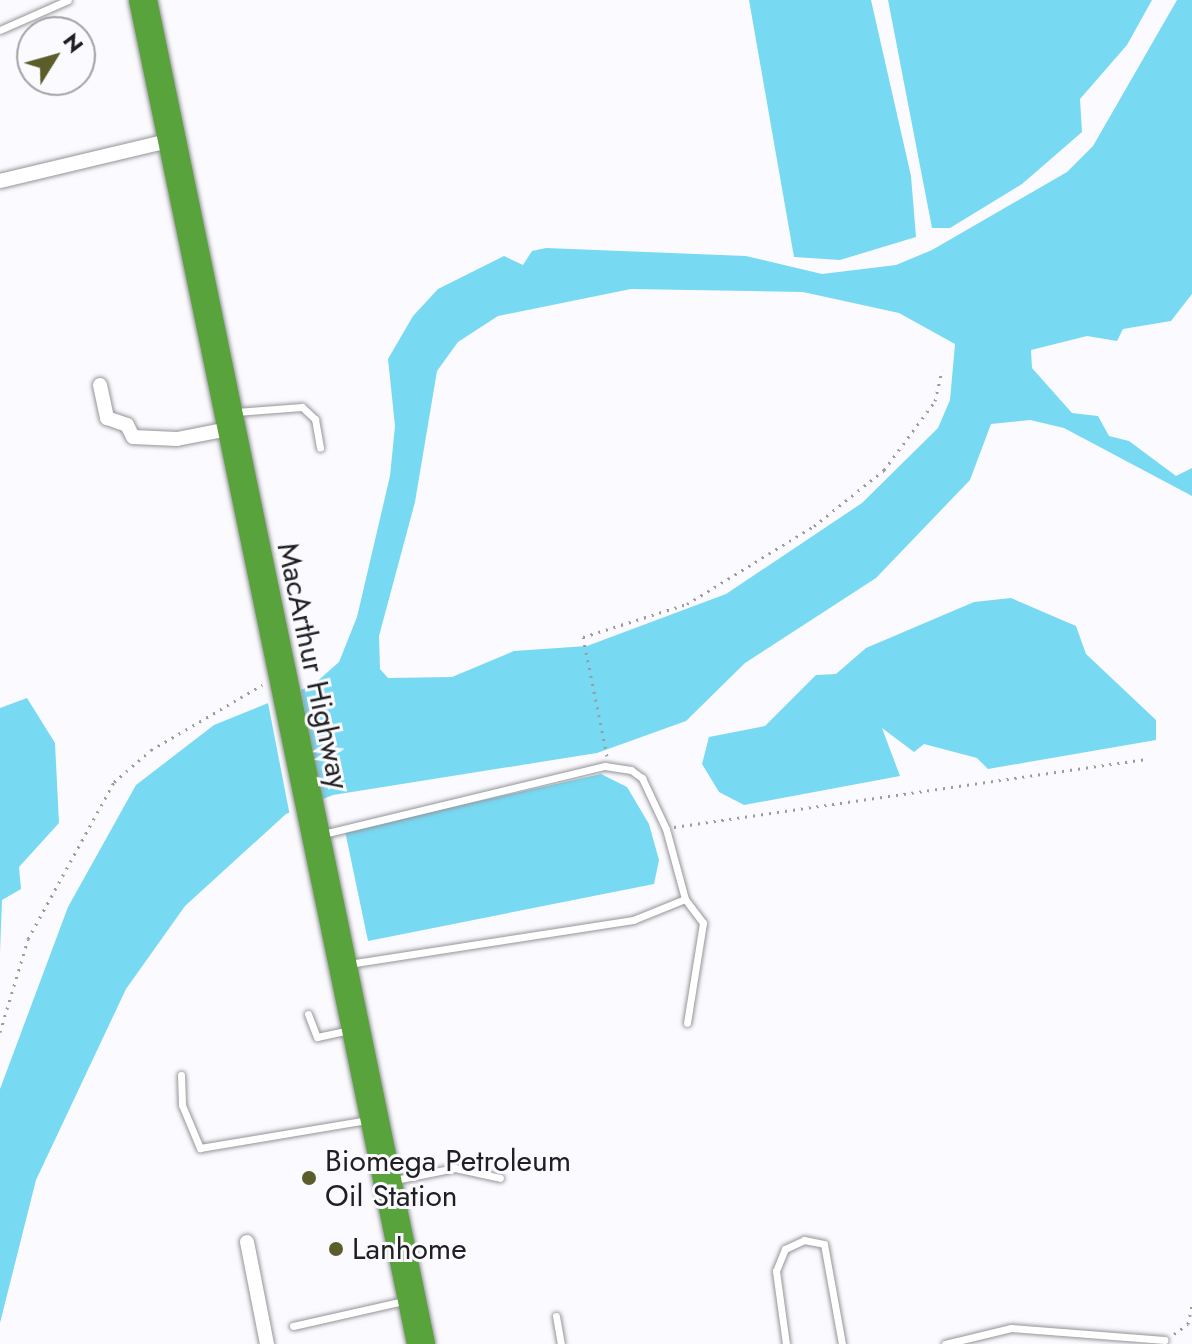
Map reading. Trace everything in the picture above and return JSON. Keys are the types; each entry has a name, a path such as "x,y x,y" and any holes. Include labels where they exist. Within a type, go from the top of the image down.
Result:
{"highway":[{"name":"MacArthur Highway","path":"143,0 351,1029 421,1344"}],"street":[{"path":"0,181 172,140"},
{"path":"100,385 107,418 127,425 133,437 177,439 227,422"},
{"path":"247,1242 267,1344"}],"lane":[{"path":"0,30 68,0"},
{"path":"227,422 270,405 302,407 315,419 320,448"},
{"path":"310,823 605,766 642,778 666,829 685,899 703,923 687,1023"},
{"path":"340,966 633,920 685,899"},
{"path":"308,1014 317,1037 351,1029"},
{"path":"181,1075 182,1105 200,1148 370,1119"},
{"path":"385,1182 455,1168 500,1178"},
{"path":"786,1344 776,1271 785,1249 804,1240 824,1244 842,1344"},
{"path":"293,1326 410,1299"},
{"path":"556,1316 561,1344"},
{"path":"945,1344 1011,1328 1165,1340"}],"path":[{"path":"608,751 583,637 687,604 739,579 854,496 918,427 935,401 942,370"},
{"path":"0,1032 28,939 114,782 151,750 281,684"},
{"path":"666,829 1143,759"},
{"path":"1165,1340 1188,1324 1192,1305"}],"water":[{"path":"749,0 871,0 911,176 916,237 840,260 794,257"},
{"path":"888,0 1152,0 1127,45 1080,99 1082,132 1022,184 950,228 932,228"},
{"path":"1177,0 1192,0 1192,294 1171,321 1123,329 1117,341 1087,336 1031,350 1032,368 1072,413 1098,416 1109,436 1129,441 1176,476 1192,468 1192,496 1064,428 1030,420 991,424 970,480 876,578 745,663 686,721 597,753 333,795 286,814 185,906 126,989 36,1180 0,1323 0,1089 68,907 136,785 214,725 313,685 339,662 357,617 390,476 395,426 388,359 413,316 438,289 504,256 523,265 532,251 546,248 746,256 822,274 896,265 932,250 1067,172 1093,146","holes":["631,289 803,292 899,313 955,344 950,400 938,428 862,503 726,594 587,646 514,651 452,677 388,678 380,669 379,636 415,502 437,371 458,342 498,316"]},
{"path":"1011,598 1076,626 1086,654 1156,720 1156,740 988,769 977,758 924,744 914,752 882,728 900,776 744,805 719,792 702,764 709,737 765,726 816,675 836,674 866,648 974,602"},
{"path":"27,698 55,743 59,823 19,867 21,889 2,900 0,953 0,708"},
{"path":"601,774 627,787 649,824 659,860 654,884 368,941 345,831"}],"pier":[{"path":"300,686 323,802 290,816 267,698"}],"place":[{"name":"Biomega Petroleum Oil Station","path":"309,1178"},
{"name":"Lanhome","path":"336,1249"}]}
